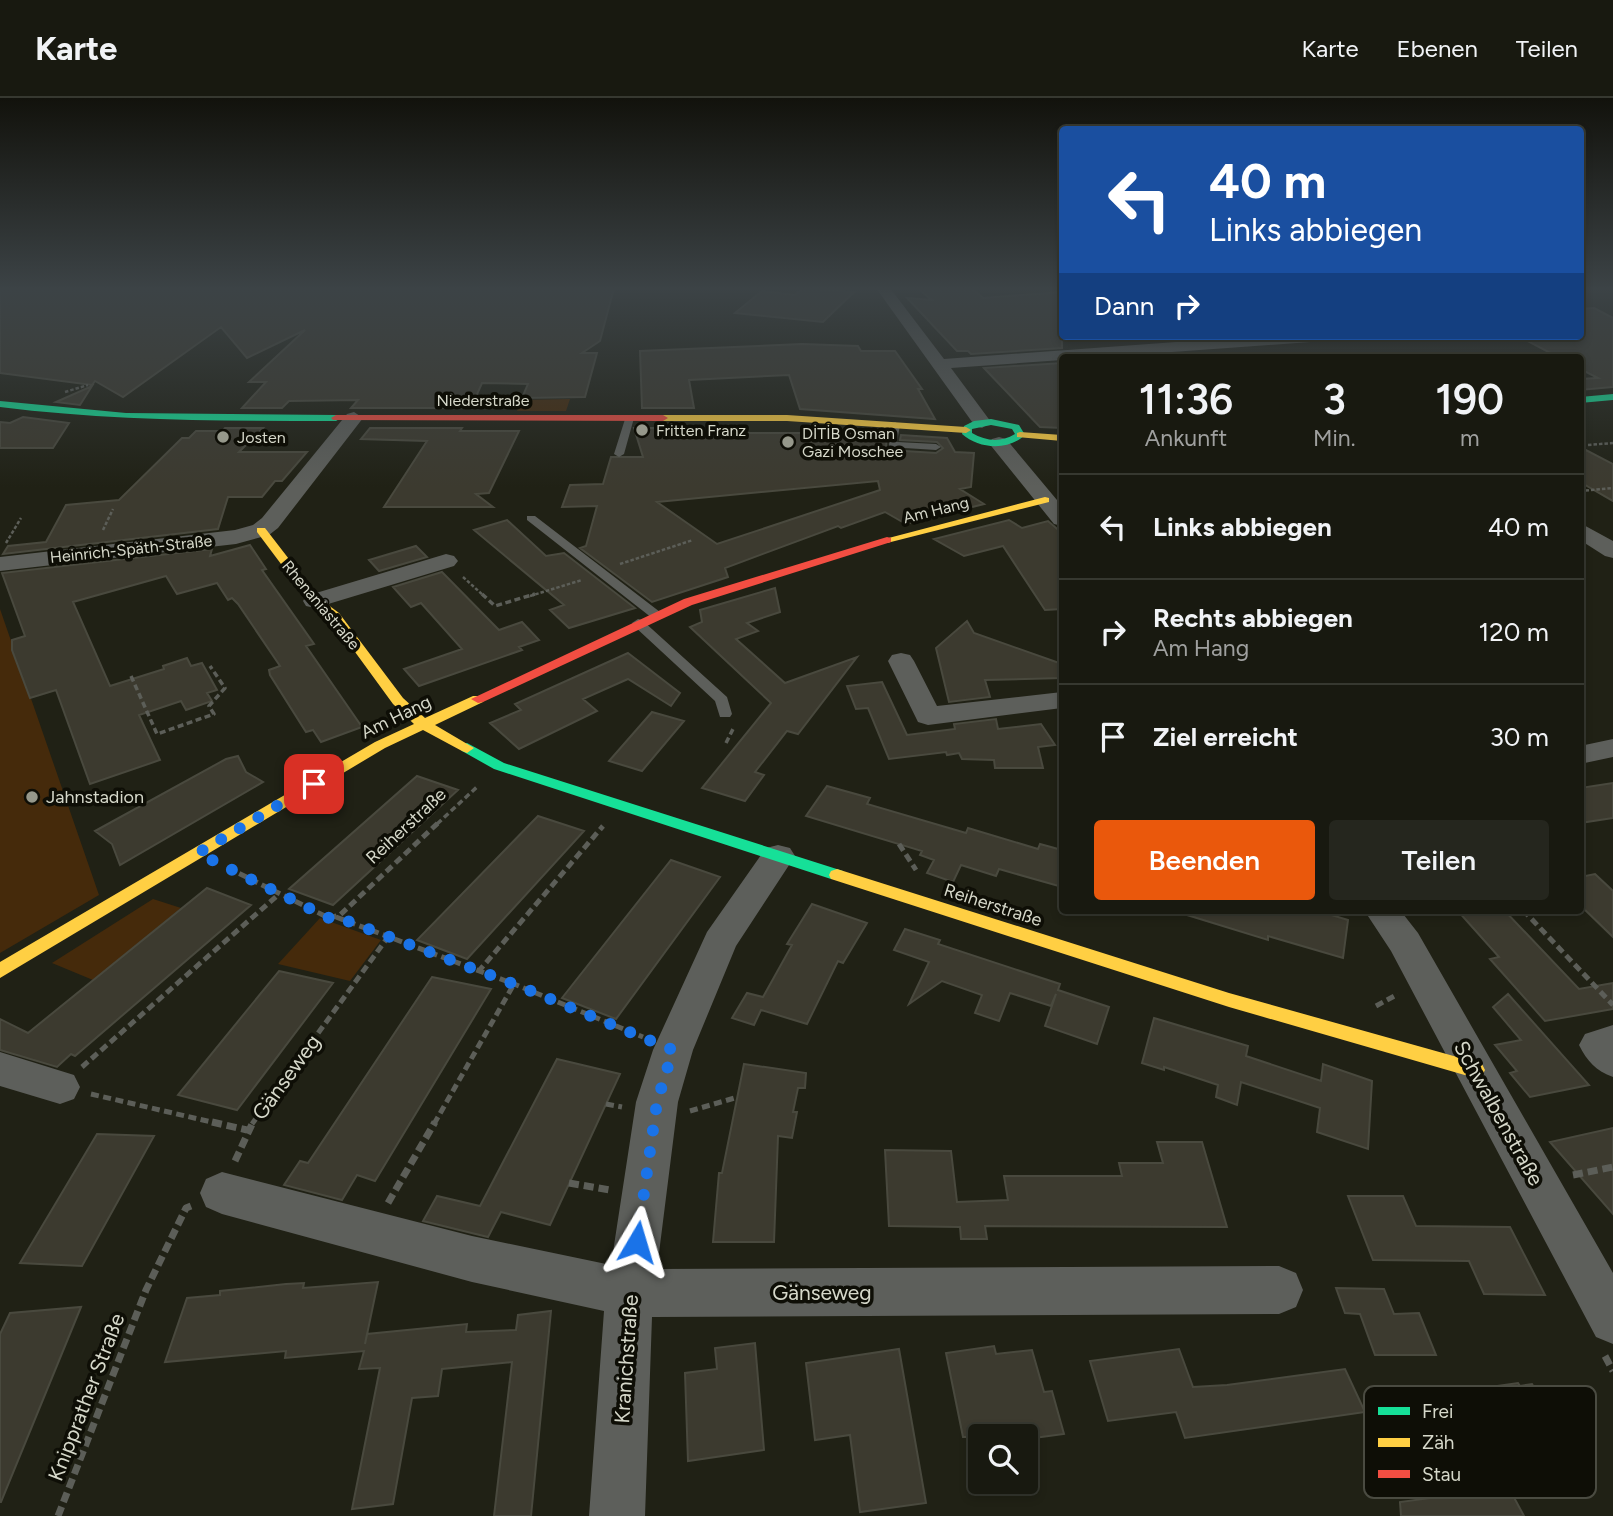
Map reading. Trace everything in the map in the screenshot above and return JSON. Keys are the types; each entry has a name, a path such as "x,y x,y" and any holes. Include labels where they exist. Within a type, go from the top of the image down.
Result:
{"street":[{"path":"932,354 982,422"},
{"path":"940,365 1059,356"},
{"path":"1584,400 1613,397"},
{"name":"Niederstraße","path":"0,404 70,414 138,418 827,419 966,430"},
{"path":"261,530 354,418"},
{"path":"1020,435 1020,431 1009,424 982,422 969,426 966,430 976,440 999,443 1014,440 1020,435 1059,438"},
{"path":"999,443 1059,516"},
{"name":"Am Hang","path":"0,971 380,745 638,623 688,602 883,541 1045,500"},
{"name":"Heinrich-Späth-Straße","path":"0,564 236,537 261,530"},
{"name":"Rhenaniastraße","path":"261,530 315,601 335,616 398,701 423,724"},
{"path":"1584,533 1613,551"},
{"path":"315,601 446,561"},
{"path":"901,661 928,716 1059,700"},
{"name":"Reiherstraße","path":"423,724 499,766 1179,983 1399,1050 1475,1070"},
{"path":"1584,754 1613,748"},
{"name":"Kranichstraße","path":"617,1516 622,1396 631,1293 657,1102 673,1050 720,942 778,856"},
{"name":"Schwalbenstraße","path":"1384,914 1405,943 1475,1070 1607,1335"},
{"path":"1613,1041 1599,1045 1613,1060"},
{"path":"0,1069 60,1087"},
{"name":"Gänseweg","path":"222,1193 472,1259 631,1293 1279,1290"}],"lane":[{"path":"619,453 629,418"},
{"path":"895,425 892,444 936,447"},
{"path":"531,518 656,615"},
{"path":"638,623 722,700 725,714"}],"path":[{"path":"1588,445 1613,443"},
{"path":"1584,491 1613,488"},
{"path":"0,553 21,519"},
{"path":"446,561 495,606 693,540"},
{"path":"131,676 157,734 214,714 209,706 225,688 210,666"},
{"name":"Reiherstraße","path":"333,917 499,766"},
{"path":"478,971 623,804"},
{"path":"899,844 918,873"},
{"path":"198,853 279,894 333,917 514,984 673,1050"},
{"path":"60,1087 279,894"},
{"path":"1527,914 1613,1005"},
{"name":"Gänseweg","path":"60,1087 247,1130 388,937"},
{"path":"372,1231 514,984"},
{"path":"1368,1005 1379,1007 1400,993 1402,984"},
{"path":"679,1115 738,1097"},
{"name":"Knipprather Straße","path":"58,1516 146,1290 186,1208 222,1193"},
{"path":"1607,1335 1613,1371"}],"shaded area":[{"path":"570,399 566,411 517,411 521,400"},
{"name":"Jahnstadion","path":"0,609 99,895 0,953"},
{"path":"153,899 181,908 93,980 52,963"},
{"path":"320,918 381,940 350,981 278,964"}],"building":[{"path":"0,354 183,354 123,397 95,381 92,385 0,373"},
{"path":"279,354 597,354 585,397 522,398 528,384 482,383 471,408 351,408 358,400 289,401 282,408 242,408 266,382 249,382"},
{"path":"640,354 897,354 922,389 918,389 935,419 800,409 789,375 689,380 694,408 642,408"},
{"path":"1584,354 1613,354 1613,387 1584,390 1584,379 1598,378 1584,371"},
{"path":"1059,363 1059,428 1040,427 984,368"},
{"path":"92,386 80,405 56,402"},
{"path":"23,417 69,423 53,448 0,448 0,422 10,423"},
{"path":"225,428 263,428 239,452 307,452 282,481 275,481 262,497 228,497 218,529 3,554 8,546 46,542 66,505 119,500 182,438 189,438 196,431 222,431"},
{"path":"370,428 519,431 489,493 476,494 493,507 384,507 427,441 361,439"},
{"path":"634,428 697,428 708,430 708,433 809,433 807,429 887,434 886,447 889,450 936,453 943,448 937,442 900,440 901,435 947,438 955,452 974,453 971,487 960,489 984,504 906,524 885,512 841,528 838,526 725,568 728,577 652,602 580,548 586,546 597,506 562,507 570,485 603,484 611,457 643,457","holes":["878,481 880,490 717,544 657,502"]},
{"path":"1584,449 1613,464 1613,501 1584,484"},
{"path":"507,520 546,556 564,553 635,608 569,628 550,610 564,605 474,530"},
{"path":"1009,520 1022,528 1048,521 1059,530 1059,609 1045,610 1003,546 964,556 934,539"},
{"path":"250,545 266,569 262,570 314,644 306,646 362,727 321,742 313,730 306,732 270,675 269,670 280,666 238,604 232,598 228,600 217,583 177,594 166,576 73,602 110,686 164,669 163,666 187,658 191,666 202,663 217,690 207,693 212,701 186,710 181,701 139,715 160,760 90,784 56,690 30,698 12,650 12,640 25,636 2,573 212,549 210,556"},
{"path":"416,546 427,557 379,571 369,560"},
{"path":"442,572 499,630 522,622 539,640 519,647 522,650 419,686 404,669 462,649 421,603 411,607 393,587"},
{"path":"775,588 780,612 747,623 758,631 736,639 785,683 857,657 798,734 787,731 755,772 764,775 745,801 702,788 771,703 690,627 702,622 700,610"},
{"path":"967,621 974,633 1059,663 1059,678 985,680 990,697 949,702 936,648"},
{"path":"628,653 680,693 671,706 628,679 583,699 597,711 519,749 490,723 521,710 515,704"},
{"path":"882,682 907,735 955,729 954,724 996,719 998,729 1041,724 1055,745 1038,747 1043,768 995,768 994,760 962,759 959,753 947,755 946,752 889,759 868,708 856,709 847,686"},
{"path":"652,712 684,721 642,771 609,761"},
{"path":"238,756 246,772 263,782 120,865 112,844 95,831 226,759"},
{"path":"417,776 458,790 333,905 289,889"},
{"path":"1613,783 1613,818 1584,822 1584,787"},
{"path":"827,786 870,798 867,804 966,833 968,828 1038,849 1040,844 1059,849 1059,886 999,869 996,876 961,865 953,882 927,873 934,860 920,855 922,851 806,816"},
{"path":"538,816 584,831 467,959 417,940"},
{"path":"671,860 720,877 616,1019 562,998"},
{"path":"1595,874 1613,891 1613,937 1584,909 1584,876"},
{"path":"207,888 251,905 75,1056 71,1054 57,1067 0,1050 0,1019 28,1033"},
{"path":"812,904 867,923 843,963 838,961 807,1024 761,1010 754,1025 732,1018 747,993 763,997 792,945 787,944"},
{"path":"1328,914 1348,920 1343,958 1268,936 1268,940 1187,915"},
{"path":"1461,914 1508,914 1579,989 1613,983 1613,1009 1545,1021 1490,959 1499,957"},
{"path":"905,929 940,940 938,944 1060,984 1058,990 1109,1007 1097,1044 1045,1026 1056,994 1051,1006 1010,993 999,1021 975,1013 982,995 942,981 909,1004 929,962 894,950"},
{"path":"279,971 333,983 237,1110 178,1095"},
{"path":"432,977 491,989 375,1181 357,1175 342,1200 284,1185 300,1161 308,1163"},
{"path":"1508,994 1589,1085 1530,1097 1510,1073 1517,1071 1495,1045 1521,1040 1493,1007"},
{"path":"1154,1018 1248,1046 1246,1056 1321,1081 1323,1064 1372,1081 1368,1149 1317,1132 1320,1108 1241,1082 1237,1105 1216,1097 1218,1085 1164,1067 1164,1070 1142,1063"},
{"path":"557,1059 620,1074 550,1225 501,1212 488,1237 423,1221 437,1196 480,1206"},
{"path":"744,1064 806,1073 805,1088 798,1088 793,1112 797,1112 792,1138 778,1136 774,1242 713,1242 719,1173 722,1173"},
{"path":"1613,1128 1613,1214 1550,1142"},
{"path":"97,1134 154,1136 82,1266 20,1263"},
{"path":"1157,1142 1202,1142 1227,1227 985,1226 987,1239 961,1239 960,1227 889,1226 885,1150 951,1151 957,1202 1008,1200 1004,1176 1122,1176 1119,1163 1163,1163"},
{"path":"1348,1196 1403,1196 1416,1226 1510,1227 1545,1295 1484,1294 1469,1261 1373,1260"},
{"path":"378,1282 367,1334 467,1324 466,1332 516,1330 518,1315 551,1311 531,1516 494,1516 512,1362 442,1369 438,1396 412,1398 393,1504 352,1509 380,1368 359,1369 364,1351 285,1358 286,1351 165,1362 187,1298 220,1295 220,1291 286,1284 304,1283 303,1288"},
{"path":"1336,1288 1384,1289 1394,1314 1419,1313 1436,1355 1375,1355 1360,1314 1345,1313"},
{"path":"81,1307 0,1502 0,1334 10,1313"},
{"path":"755,1343 764,1450 688,1461 685,1373 717,1369 715,1348"},
{"path":"994,1346 996,1354 1032,1350 1044,1392 1052,1391 1064,1434 1038,1437 1038,1424 968,1424 968,1437 963,1437 946,1353"},
{"path":"899,1349 926,1503 860,1512 850,1435 815,1440 806,1363"},
{"path":"1179,1349 1193,1387 1345,1369 1364,1412 1185,1438 1176,1412 1108,1421 1090,1361"},
{"path":"1518,1383 1520,1386 1497,1386"},
{"path":"1430,1498 1514,1498 1524,1516 1401,1516 1400,1502"}],"traffic: fast":[{"path":"1584,400 1613,397"},
{"path":"0,404 126,415 336,418"},
{"path":"991,422 1016,427 1020,435 1007,442 993,444 967,434 967,428 977,423 991,422"},
{"path":"467,748 499,766 837,875"}],"traffic: slow":[{"path":"663,418 787,418 966,430"},
{"path":"1020,435 1059,438"},
{"path":"887,540 1045,500"},
{"path":"261,530 315,601 335,616 398,701 423,724 467,748"},
{"path":"0,971 380,745 478,699"},
{"path":"837,875 1229,1000 1475,1070"}],"traffic: jam":[{"path":"336,418 663,418"},
{"path":"478,699 688,602 887,540"}],"place":[{"name":"Fritten Franz","path":"642,430"},
{"name":"Josten","path":"223,437"},
{"name":"DİTİB Osman Gazi Moschee","path":"788,442"},
{"name":"Jahnstadion","path":"32,797"}],"route":[{"path":"314,784 198,853 329,918 334,916 514,984 673,1050 657,1102 637,1242"}]}
